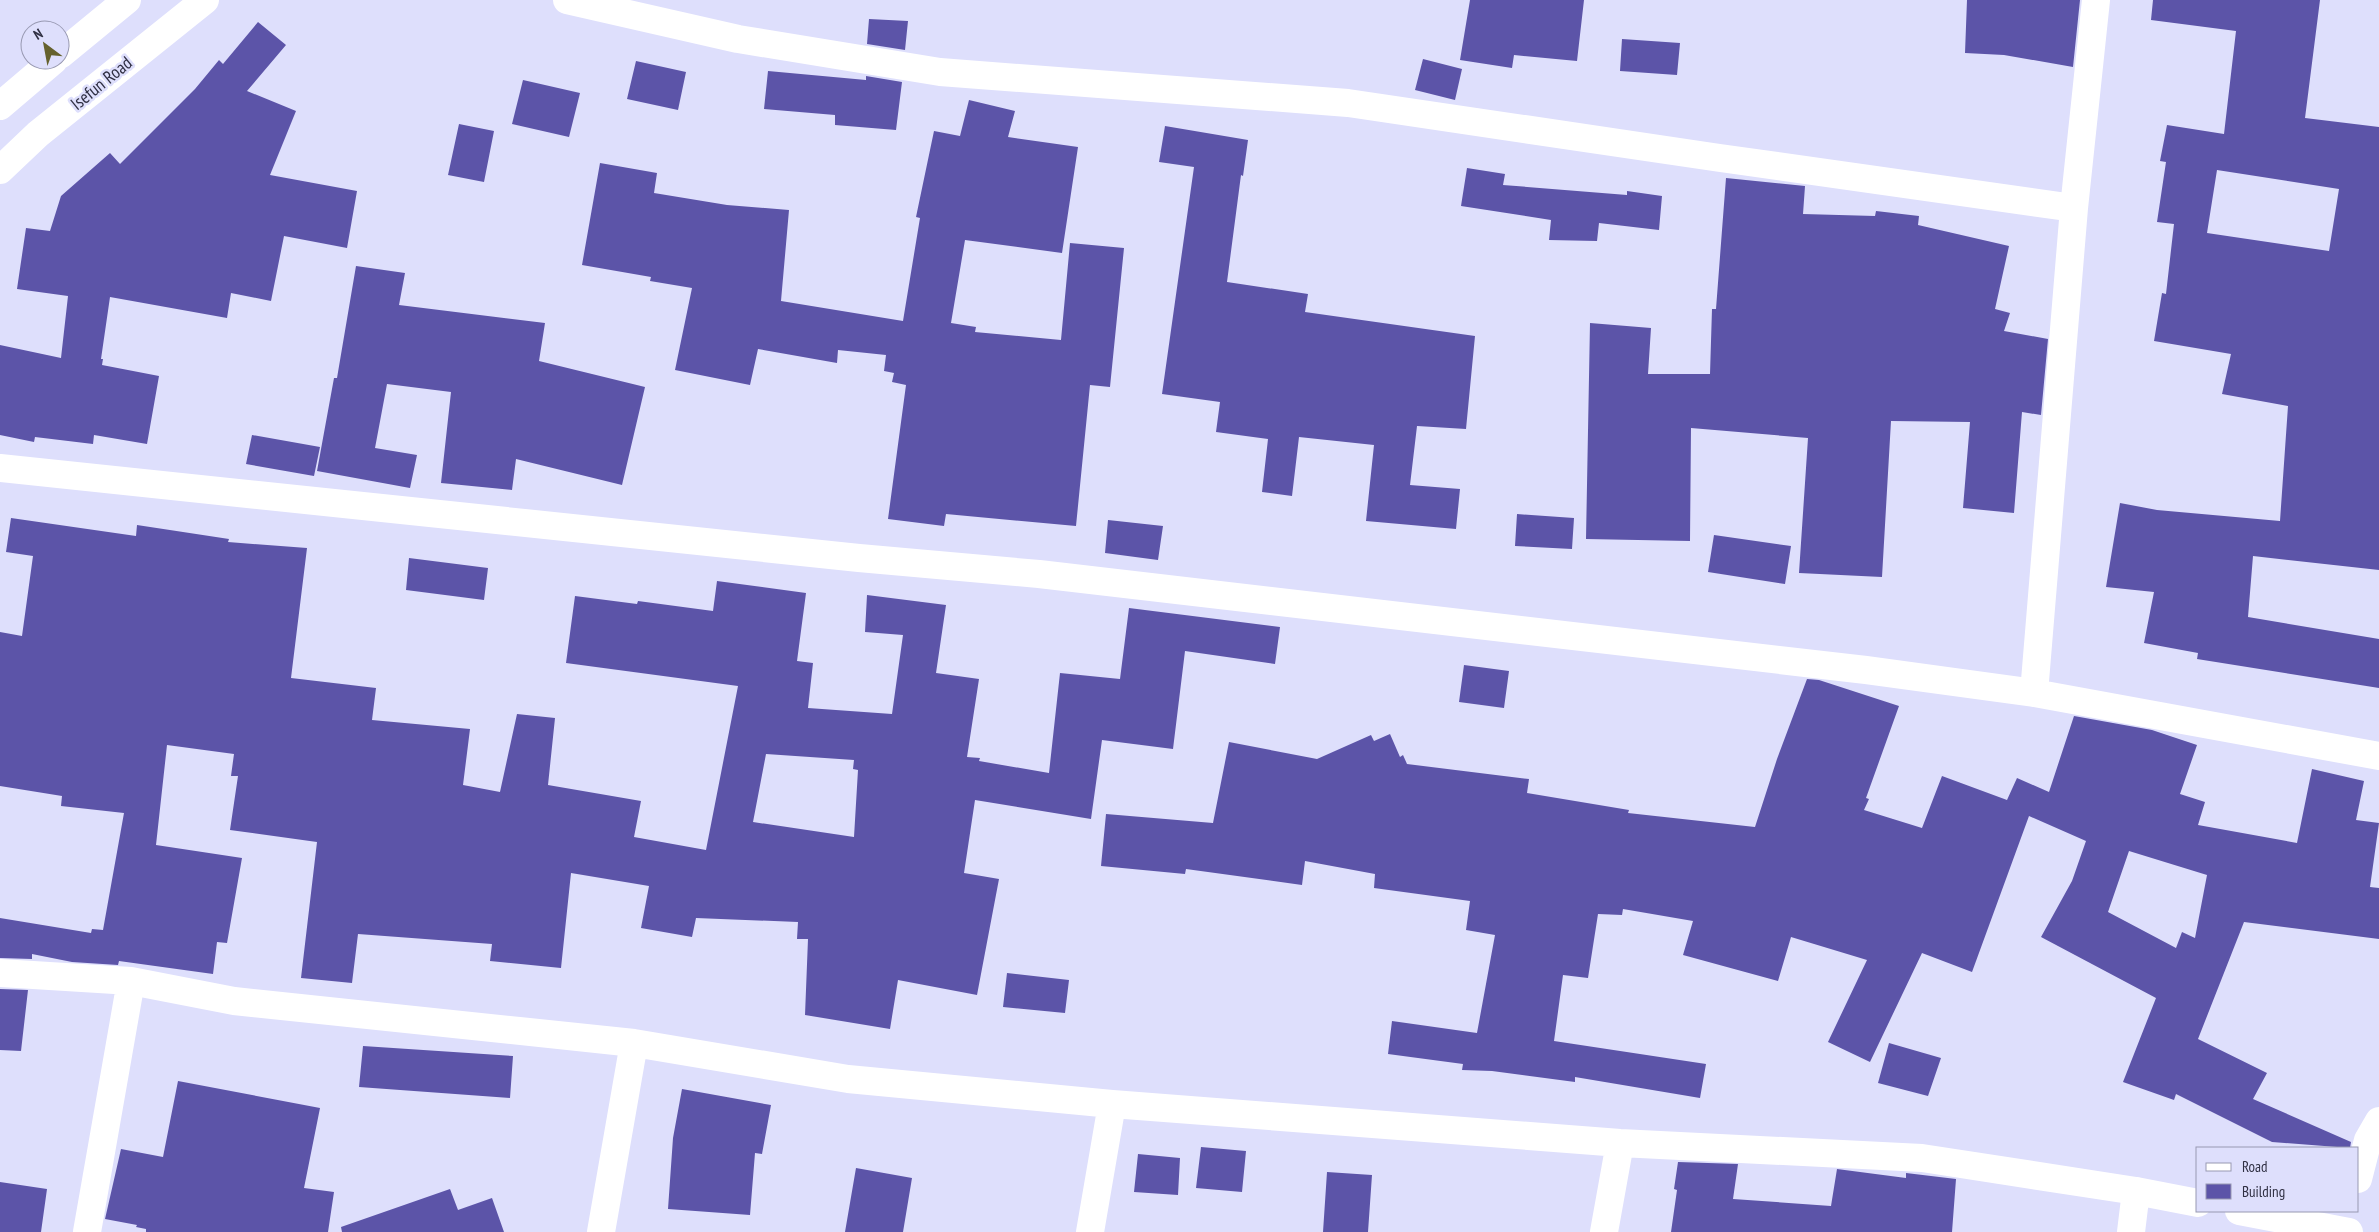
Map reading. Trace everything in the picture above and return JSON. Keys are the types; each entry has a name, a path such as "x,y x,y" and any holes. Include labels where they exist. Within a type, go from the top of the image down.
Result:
{"street":[{"path":"70,47 127,0"},
{"name":"Isefun Road","path":"0,170 38,134 205,0"},
{"path":"566,0 738,39 940,72 1348,103 2074,208"},
{"path":"2034,693 2074,208 2096,0"},
{"path":"3,97 40,70"},
{"path":"0,468 859,558 1039,574 1856,669 2034,693 2379,756"},
{"path":"0,973 131,981 234,1001 634,1043 848,1079 1112,1104 1620,1143 1922,1158 2136,1191 2196,1203"},
{"path":"87,1232 131,981"},
{"path":"601,1232 634,1043"},
{"path":"1090,1232 1112,1104"},
{"path":"2359,1175 2368,1140 2379,1121"},
{"path":"1604,1232 1620,1143"},
{"path":"2131,1232 2136,1191"},
{"path":"2247,1212 2348,1225"}],"building":[{"path":"1470,0 1584,0 1577,61 1514,55 1512,68 1460,60"},
{"path":"1967,0 2080,0 2073,67 2004,55 1965,53"},
{"path":"2153,0 2320,0 2305,118 2379,127 2379,570 2253,556 2248,617 2379,639 2379,688 2197,659 2198,653 2144,643 2154,592 2106,587 2120,503 2157,510 2280,521 2288,406 2222,394 2231,354 2154,341 2162,293 2166,294 2174,224 2157,222 2166,162 2160,161 2167,125 2224,134 2236,31 2151,20","holes":["2217,170 2339,189 2329,251 2207,233"]},
{"path":"869,19 908,21 905,50 867,44"},
{"path":"258,22 286,45 247,91 296,111 270,175 357,191 347,248 284,236 271,301 231,293 227,318 110,297 101,359 103,359 102,365 159,376 147,444 94,435 93,444 35,437 34,442 0,435 0,345 61,358 68,296 17,289 26,228 50,231 61,196 110,153 120,164 195,89 219,60 223,64"},
{"path":"1622,39 1680,43 1677,75 1620,71"},
{"path":"1423,59 1462,69 1455,100 1415,90"},
{"path":"636,61 686,72 678,110 627,99"},
{"path":"768,71 866,80 866,76 902,82 896,130 835,125 835,115 764,109"},
{"path":"523,80 580,93 569,137 512,124"},
{"path":"969,100 1015,111 1008,137 1078,147 1062,253 965,240 951,323 976,327 975,332 1061,340 1070,243 1124,248 1110,387 1090,385 1076,526 946,514 944,526 888,519 906,385 892,382 894,373 884,371 886,355 838,350 837,363 758,349 750,385 675,370 692,288 650,281 651,277 582,265 600,163 657,173 654,193 727,205 789,210 781,301 903,321 920,218 916,217 934,131 960,136"},
{"path":"459,124 494,131 484,182 448,175"},
{"path":"1165,126 1248,140 1243,176 1241,175 1227,282 1308,294 1305,312 1475,336 1466,429 1417,426 1410,485 1460,489 1456,529 1366,521 1374,445 1299,437 1292,496 1262,492 1268,439 1216,432 1220,402 1162,394 1194,167 1159,162"},
{"path":"1467,168 1505,174 1503,185 1627,195 1627,191 1662,196 1659,230 1599,223 1597,241 1549,240 1551,220 1461,206"},
{"path":"1726,178 1805,186 1803,214 1875,216 1876,211 1919,216 1918,225 2009,246 1995,309 2010,313 2004,331 2048,339 2041,415 2022,412 2014,513 1963,508 1970,422 1891,421 1882,577 1799,573 1808,438 1691,428 1690,541 1586,539 1590,323 1651,328 1648,374 1710,374 1712,309 1716,309"},
{"path":"356,266 405,273 399,305 545,323 539,361 645,387 622,485 516,459 512,490 441,483 451,392 387,384 375,448 417,455 410,488 317,471 334,378 337,378"},
{"path":"252,435 320,447 314,476 246,464"},
{"path":"1517,514 1574,518 1572,549 1515,546"},
{"path":"11,518 136,536 137,525 229,539 228,542 307,548 291,678 376,688 372,720 470,729 463,785 500,792 517,714 555,718 548,785 641,801 634,837 706,850 738,686 566,663 575,596 637,604 638,601 713,611 717,581 806,593 797,661 813,663 808,708 892,714 903,635 865,632 867,595 946,605 936,673 979,679 967,757 980,758 979,761 1049,773 1060,673 1120,679 1129,608 1280,627 1275,664 1185,651 1173,749 1102,740 1091,819 975,800 964,873 999,879 977,995 898,980 890,1029 805,1015 808,939 797,939 798,922 696,918 692,937 641,928 649,886 571,873 561,968 490,961 492,944 358,934 352,983 301,978 317,842 230,830 238,776 231,776 234,754 167,745 156,845 242,858 227,943 217,942 213,974 119,961 118,965 72,962 32,954 32,959 0,958 0,918 91,933 92,929 103,930 124,813 61,806 62,796 0,786 0,632 22,636 33,556 6,552","holes":["766,754 854,760 853,769 858,770 854,837 753,822"]},
{"path":"1108,520 1163,526 1158,560 1105,553"},
{"path":"1714,535 1791,546 1785,584 1708,572"},
{"path":"409,558 488,568 484,600 406,590"},
{"path":"1464,665 1509,671 1504,708 1459,702"},
{"path":"1807,679 1819,680 1899,706 1866,798 1869,799 1864,810 1922,828 1942,776 2007,800 2017,778 2049,792 2074,716 2152,730 2197,745 2180,794 2205,802 2198,825 2297,843 2312,769 2364,781 2356,820 2379,823 2370,887 2379,888 2379,939 2244,922 2198,1039 2267,1073 2253,1099 2351,1142 2350,1147 2272,1142 2176,1094 2174,1100 2123,1082 2156,998 2041,937 2072,881 2086,841 2029,816 1972,972 1922,953 1870,1062 1828,1042 1867,960 1791,937 1778,981 1683,955 1693,921 1623,909 1622,915 1598,914 1588,978 1563,975 1554,1041 1706,1064 1700,1098 1575,1077 1575,1082 1492,1071 1462,1070 1463,1064 1388,1054 1392,1021 1477,1033 1495,935 1466,930 1470,901 1374,888 1375,874 1305,861 1302,885 1186,869 1185,874 1101,866 1106,814 1213,823 1229,742 1317,759 1371,735 1374,741 1390,734 1400,757 1403,755 1407,764 1529,779 1527,793 1629,810 1628,813 1755,827 1777,759","holes":["2129,851 2207,875 2195,938 2182,932 2176,948 2108,912"]},
{"path":"1007,973 1069,980 1065,1013 1003,1007"},
{"path":"0,989 28,990 21,1051 0,1050"},
{"path":"1889,1043 1941,1058 1928,1096 1878,1083"},
{"path":"363,1046 513,1056 510,1098 359,1087"},
{"path":"178,1081 320,1108 304,1188 334,1192 328,1232 146,1232 146,1229 136,1227 137,1225 105,1219 121,1149 163,1157"},
{"path":"682,1089 771,1105 762,1154 755,1153 750,1215 668,1209 673,1138"},
{"path":"1201,1147 1246,1151 1242,1192 1196,1188"},
{"path":"1138,1154 1180,1158 1178,1195 1134,1192"},
{"path":"1678,1162 1738,1164 1733,1199 1831,1206 1837,1169 1906,1178 1906,1173 1956,1179 1952,1232 1671,1232 1677,1190 1674,1189"},
{"path":"856,1168 912,1178 903,1232 845,1232"},
{"path":"1327,1172 1372,1175 1368,1232 1323,1232"},
{"path":"0,1182 47,1189 41,1232 0,1232"},
{"path":"450,1189 458,1210 492,1198 504,1232 342,1232 341,1227"}]}
